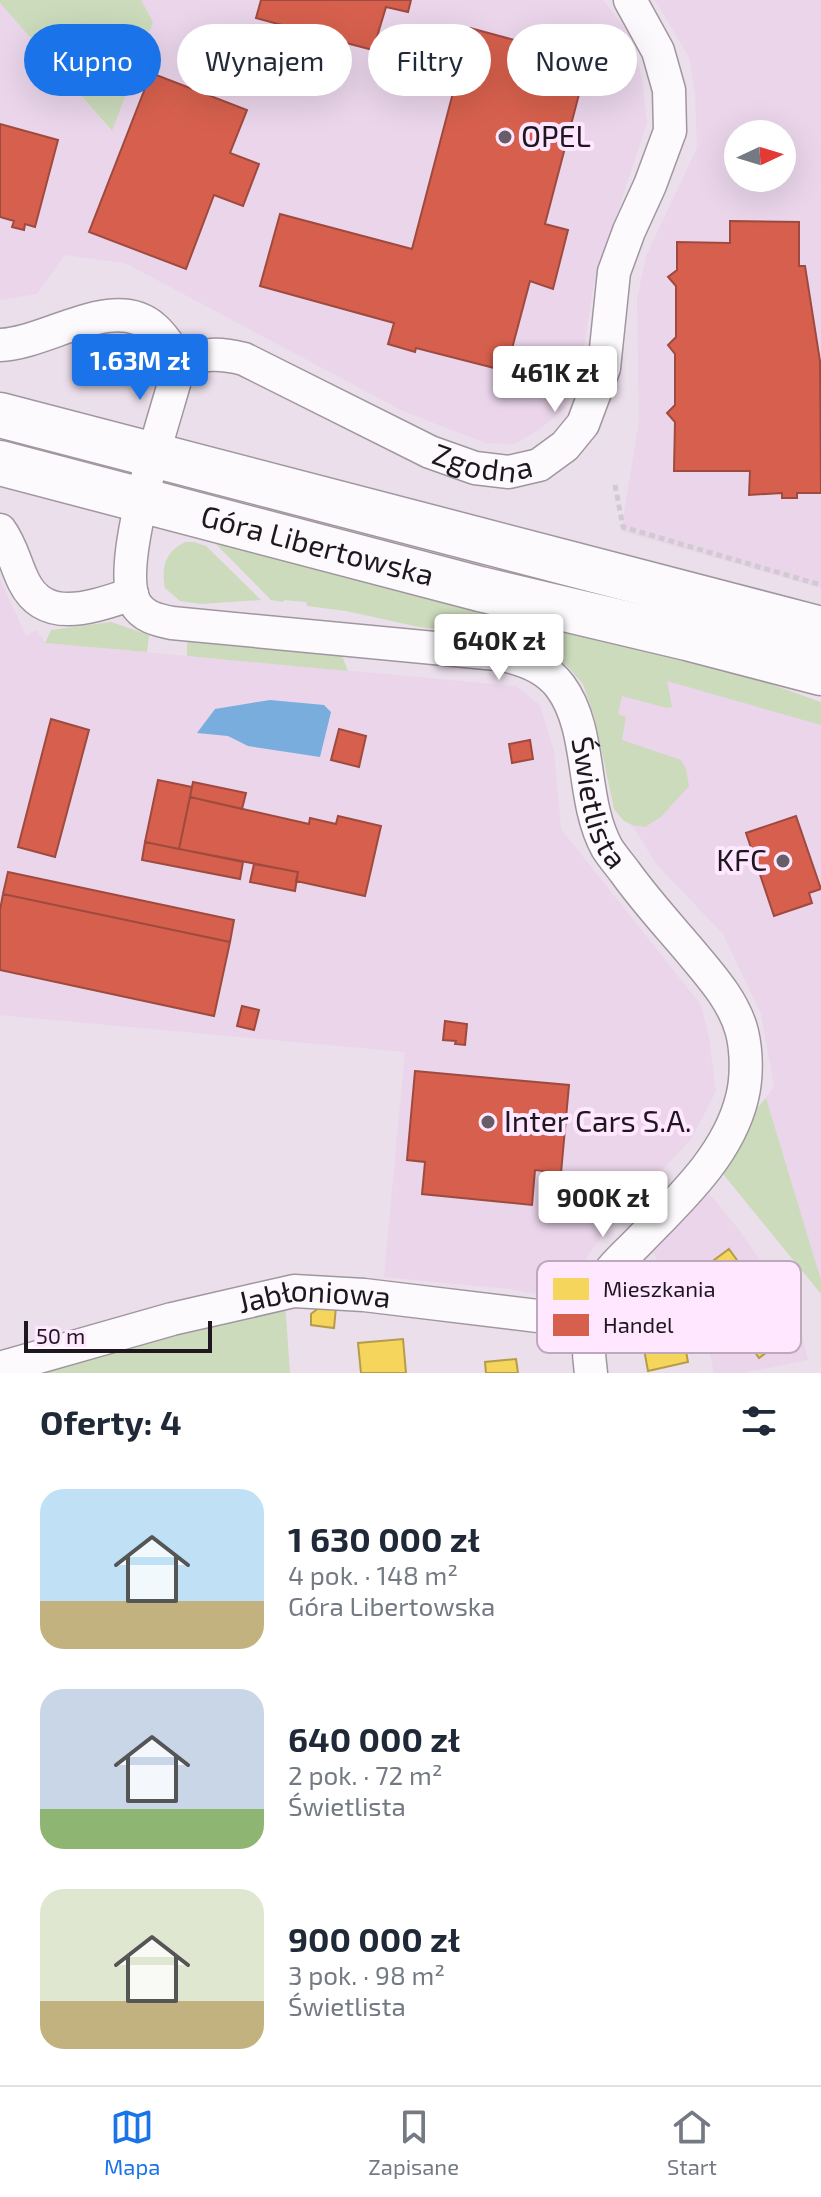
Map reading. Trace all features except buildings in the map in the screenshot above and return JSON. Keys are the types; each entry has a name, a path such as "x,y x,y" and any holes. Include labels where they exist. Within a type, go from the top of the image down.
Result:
{"highway":[{"name":"Góra Libertowska","path":"0,415 821,629"},
{"name":"Góra Libertowska","path":"0,463 480,589 821,673"}],"street":[{"name":"Zgodna","path":"180,362 216,354 244,359 430,452 475,468 509,472 539,465 565,446 583,424 604,368 614,272 670,131 669,90 658,51 630,0"},
{"path":"0,345 40,337 115,314 128,315 153,327 180,362 142,500 129,567 132,594 87,608 67,610 46,604 31,594 22,579 12,548 0,530"},
{"name":"Świetlista","path":"132,594 141,612 172,623 469,650 514,657 550,675 567,696 574,713 595,813 607,849 717,983 741,1030 745,1054 742,1097 725,1142 688,1189 620,1261"},
{"name":"Jabłoniowa","path":"0,1368 172,1319 294,1291 364,1295 537,1316"},
{"name":"Świetlista","path":"588,1353 591,1373"}],"path":[{"path":"615,485 623,527 821,585"}],"shaded area":[{"path":"141,0 603,0 622,24 507,24 507,96 637,96 637,61 642,78 647,123 594,283 578,384 565,408 540,429 515,444 485,443 403,411 125,263 65,255 37,294 0,300 0,3 24,31 24,96 81,96 111,131 124,96 161,96 161,24 153,22"},
{"path":"655,0 821,0 821,588 621,531 639,422 637,299 646,256 697,148 695,95 689,57"},
{"path":"0,579 26,636 36,630 46,643 516,686 540,705 554,751 561,829 701,1005 716,1091 692,1138 601,1237 584,1261 537,1261 537,1294 384,1277 405,1052 0,1015"},
{"path":"617,661 821,721 821,1280 766,1098 774,1087 761,1014 723,934 657,865 625,814 606,760"},
{"path":"703,1194 710,1195 760,1261 658,1261 651,1250"},
{"path":"801,1331 808,1360 741,1373 714,1373 710,1353 801,1353"}],"green space":[{"path":"0,0 141,0 153,22 24,24 24,30"},
{"path":"81,96 125,96 112,131"},
{"path":"217,540 708,662 821,702 821,725 667,681 672,707 622,696 618,714 626,717 622,740 681,760 689,786 661,817 645,827 632,825 614,809 595,719 583,684 568,667 545,650 516,638 419,627 307,606 306,602 271,600 215,543"},
{"path":"185,542 206,546 261,600 201,604 180,601 165,588 164,573 169,555"},
{"path":"111,622 149,635 147,652 45,643 51,630"},
{"path":"187,640 340,651 348,671 187,656"},
{"path":"766,1098 821,1280 821,1294 801,1270 801,1261 794,1261 723,1174 748,1118"},
{"path":"285,1302 290,1373 40,1373"}],"water":[{"path":"270,700 324,705 331,712 320,757 248,746 228,736 197,733 215,709"}],"place":[{"name":"OPEL","path":"505,137"},
{"name":"KFC","path":"783,861"},
{"name":"Inter Cars S.A.","path":"488,1122"}]}
